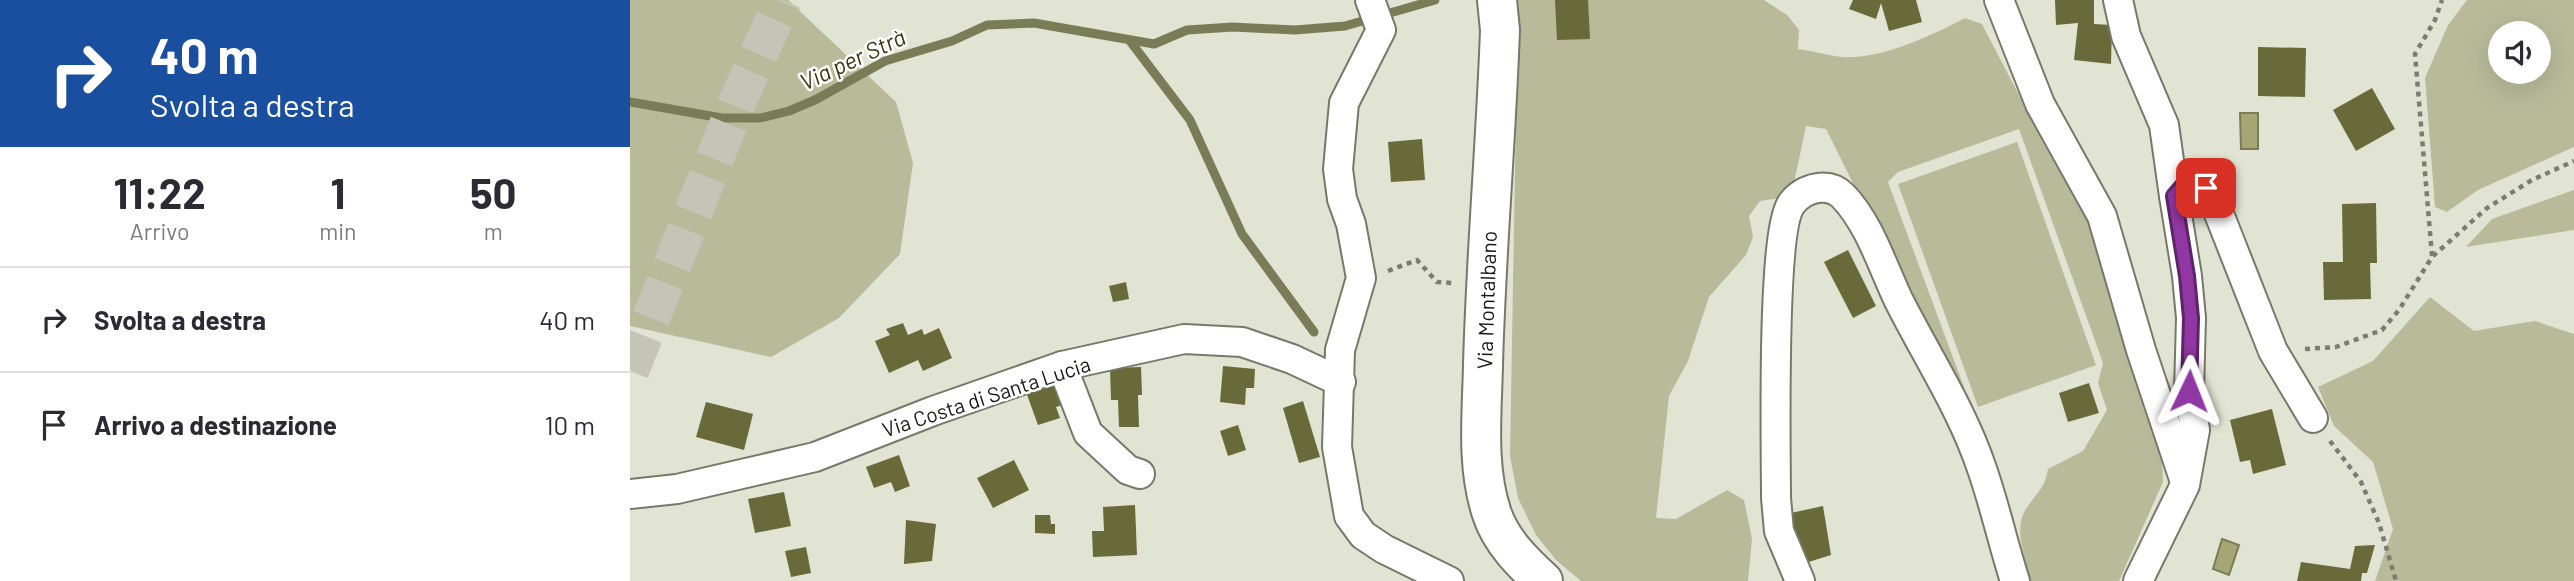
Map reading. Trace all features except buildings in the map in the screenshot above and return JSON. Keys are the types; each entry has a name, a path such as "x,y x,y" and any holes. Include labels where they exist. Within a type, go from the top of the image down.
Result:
{"street":[{"path":"1370,0 1381,30 1344,103 1338,169 1342,199 1351,224 1361,278 1340,350 1337,447 1349,516 1363,535 1384,549 1448,581"},
{"name":"Via Montalbano","path":"1497,0 1500,30 1499,68 1484,325 1483,471 1492,512 1500,531 1518,558 1542,581"},
{"path":"1986,0 2003,12 2040,104 2102,216 2141,350 2185,485"},
{"path":"2118,0 2126,36 2164,125 2187,276 2191,318 2189,391 2195,430 2185,485 2138,581"},
{"path":"2174,196 2181,185 2190,182 2200,184 2210,192 2273,351 2313,418"},
{"path":"1800,581 1779,531 1776,498 1779,253 1790,205 1806,191 1819,187 1841,194 1861,220 1959,415 1982,468 2015,581"},
{"name":"Via Costa di Santa Lucia","path":"630,494 677,489 815,457 933,411 1062,366 1184,339 1242,342 1292,359 1341,382"},
{"path":"1062,366 1088,433 1128,470 1140,474"}],"path":[{"path":"2432,257 2415,54 2435,20 2442,0"},
{"path":"2273,351 2336,347 2382,330 2399,310 2432,257 2487,208 2532,180 2574,161"},
{"path":"1361,278 1417,260 1437,282 1451,282 1463,289 1484,325"},
{"path":"2313,418 2361,482 2379,523 2396,581"}],"shaded area":[{"path":"630,0 788,0 896,102 913,163 900,254 839,318 771,357 630,326"},
{"path":"1518,0 1764,0 1787,15 1799,30 1798,49 1841,57 1888,51 1965,18 1982,24 2034,124 2078,197 2099,247 2162,456 2163,482 2119,581 2025,581 2020,530 2024,512 2043,485 2048,469 2083,451 2107,410 2098,383 2103,363 2019,129 1898,172 1888,182 1968,398 1961,401 1826,129 1806,126 1794,183 1780,198 1760,201 1749,216 1753,237 1746,255 1709,297 1688,361 1669,396 1656,518 1676,519 1727,490 1744,500 1752,539 1748,581 1581,581 1556,560 1536,535 1518,498 1510,456"},
{"path":"2467,0 2574,0 2574,147 2478,190 2447,212 2435,207 2425,78 2448,25"},
{"path":"2240,113 2258,113 2258,149 2241,149"},
{"path":"2017,142 2096,365 1978,407 1898,184"},
{"path":"2574,190 2574,230 2466,247 2492,219"},
{"path":"2430,297 2474,331 2535,321 2574,334 2574,581 2375,581 2393,529 2373,462 2334,426 2318,387 2373,361"},
{"path":"2222,539 2239,545 2229,575 2213,569"}],"waterway":[{"name":"Via per Strà","path":"630,102 722,118 760,118 789,111 815,100 885,61 952,41 987,25 1034,23 1154,44 1187,30 1233,27 1295,30 1345,26 1435,0"},
{"path":"1130,41 1190,120 1242,234 1314,332"}],"tunnel":[{"path":"630,371 736,105 783,0"}],"route":[{"path":"2189,391 2191,318 2174,196 2186,182 2197,182 2206,188"}]}
